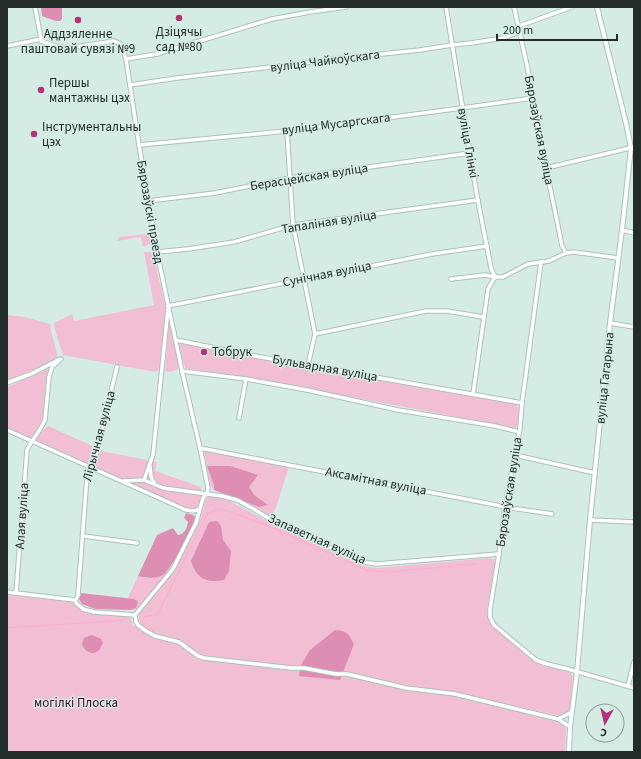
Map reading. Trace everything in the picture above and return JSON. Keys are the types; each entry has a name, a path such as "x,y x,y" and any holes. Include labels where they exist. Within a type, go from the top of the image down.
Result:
{"street":[{"path":"7,46 41,39 35,7"},
{"path":"126,59 157,54 272,19 346,7"},
{"name":"вуліца Глінкі","path":"446,7 477,196 491,268 495,277"},
{"name":"Бярозаўская вуліца","path":"514,7 562,246 566,253"},
{"path":"519,26 572,7"},
{"name":"вуліца Гагарына","path":"569,752 570,727 577,672 590,520 610,323 632,148 597,7"},
{"name":"вуліца Чайкоўскага","path":"130,85 334,59 420,50 503,38 519,32"},
{"name":"Бярозаўскі праезд","path":"41,39 41,41 55,46 69,48 114,41 121,44 126,59 157,252 176,340"},
{"name":"вуліца Мусаргскага","path":"139,146 287,131 533,98"},
{"path":"287,131 293,225 315,334 308,365"},
{"path":"546,168 632,148"},
{"name":"Берасцейская вуліца","path":"148,201 215,193 290,178 470,153"},
{"name":"Тапаліная вуліца","path":"157,252 234,242 293,225 478,200"},
{"path":"622,230 634,233"},
{"name":"Сунічная вуліца","path":"168,306 432,254 487,246"},
{"path":"451,279 485,276 500,278 528,264 556,258 566,253 574,252 618,258"},
{"name":"Бярозаўская вуліца","path":"541,262 520,428 505,507 490,617 494,625 536,660 634,688"},
{"path":"473,394 488,289 495,277"},
{"path":"121,481 144,480 153,455 168,306"},
{"path":"315,334 426,311 447,311 483,317"},
{"path":"610,323 634,327"},
{"path":"176,340 208,488 207,494 203,498 199,509 196,523 174,569 135,615 138,625 155,636 179,642 198,656 204,658 291,668 304,668 336,674 347,674 406,688 455,694 558,719 570,727"},
{"name":"Бульварная вуліца","path":"176,340 255,356 522,403"},
{"name":"Алая вуліца","path":"7,384 61,359 52,367 49,377 45,420 27,450 16,593"},
{"name":"Лірычная вуліца","path":"75,600 78,595 87,476 94,463 117,367"},
{"name":"Бульварная вуліца","path":"182,371 246,379 307,390 398,410 495,426 519,432"},
{"path":"239,418 246,379"},
{"path":"7,430 190,512 199,509"},
{"name":"Аксамітная вуліца","path":"200,448 505,507 552,514"},
{"path":"515,455 595,473"},
{"path":"150,465 151,477 155,484"},
{"name":"Запаветная вуліца","path":"144,480 163,488 222,496 237,500 282,526 363,562 377,564 499,554"},
{"path":"590,520 634,522"},
{"path":"83,536 137,543"},
{"path":"7,592 75,600 83,609 94,612 135,615"},
{"path":"628,686 634,662"},
{"path":"558,719 572,712"}],"green space":[{"path":"146,234 150,236 152,243 143,247 141,237 117,241 119,237"},
{"path":"144,252 151,252 154,257 165,305 160,370 155,372 63,355 54,323 72,314 74,321 154,305"},
{"path":"7,315 25,317 50,324 58,357 25,374 7,381"},
{"path":"169,323 179,368 168,372 165,371"},
{"path":"179,343 295,366 515,404 520,408 517,426 515,428 257,379 185,368"},
{"path":"50,368 47,378 42,421 31,438 7,427 7,387"},
{"path":"48,426 106,452 157,462 155,471 201,487 198,505 196,508 189,509 35,440"},
{"path":"204,451 289,466 276,508 272,515 269,515 244,501 214,490 210,484"},
{"path":"213,496 224,498 282,529 363,566 378,568 489,558 494,559 496,563 487,609 490,622 495,629 534,661 544,666 569,672 573,676 570,709 560,716 455,693 405,686 360,674 301,665 288,666 205,657 194,651 182,641 147,630 139,621 139,613 176,568 200,521 205,502 208,497"},
{"path":"171,567 142,604 136,610 130,610 136,608 128,598 138,576 146,578 164,574"},
{"name":"могілкі Плоска","path":"7,595 71,602 82,611 130,617 133,625 146,633 155,638 179,644 202,660 342,676 382,685 452,696 556,720 564,725 566,729 565,752 7,752"}],"shaded area":[{"path":"41,7 62,7 62,19 57,21 42,16"},
{"path":"207,466 230,466 258,475 249,487 254,495 268,505 259,507 214,490 214,485"},
{"path":"186,513 193,515 196,518 181,548 167,571 163,575 154,578 138,576 157,535 173,528 178,535 182,533 188,522 184,518"},
{"path":"217,521 221,526 223,540 231,551 229,571 224,580 212,581 199,576 191,561 209,522"},
{"path":"81,593 134,599 138,602 136,608 130,610 95,609 82,604 79,599"},
{"path":"335,630 347,633 354,644 340,680 299,676 301,665 310,650"},
{"path":"92,635 101,639 103,643 100,649 95,653 87,651 82,644 84,638"}],"waterway":[{"path":"144,617 158,614 207,514 219,508 264,524 340,558"},
{"path":"344,560 368,571 388,572 477,564"},
{"path":"7,628 126,620"}],"place":[{"name":"Дзіцячы сад №80","path":"179,18"},
{"name":"Аддзяленне паштовай сувязі №9","path":"78,20"},
{"name":"Першы мантажны цэх","path":"41,90"},
{"name":"Інструментальны цэх","path":"34,134"},
{"name":"Тобрук","path":"204,352"}]}
